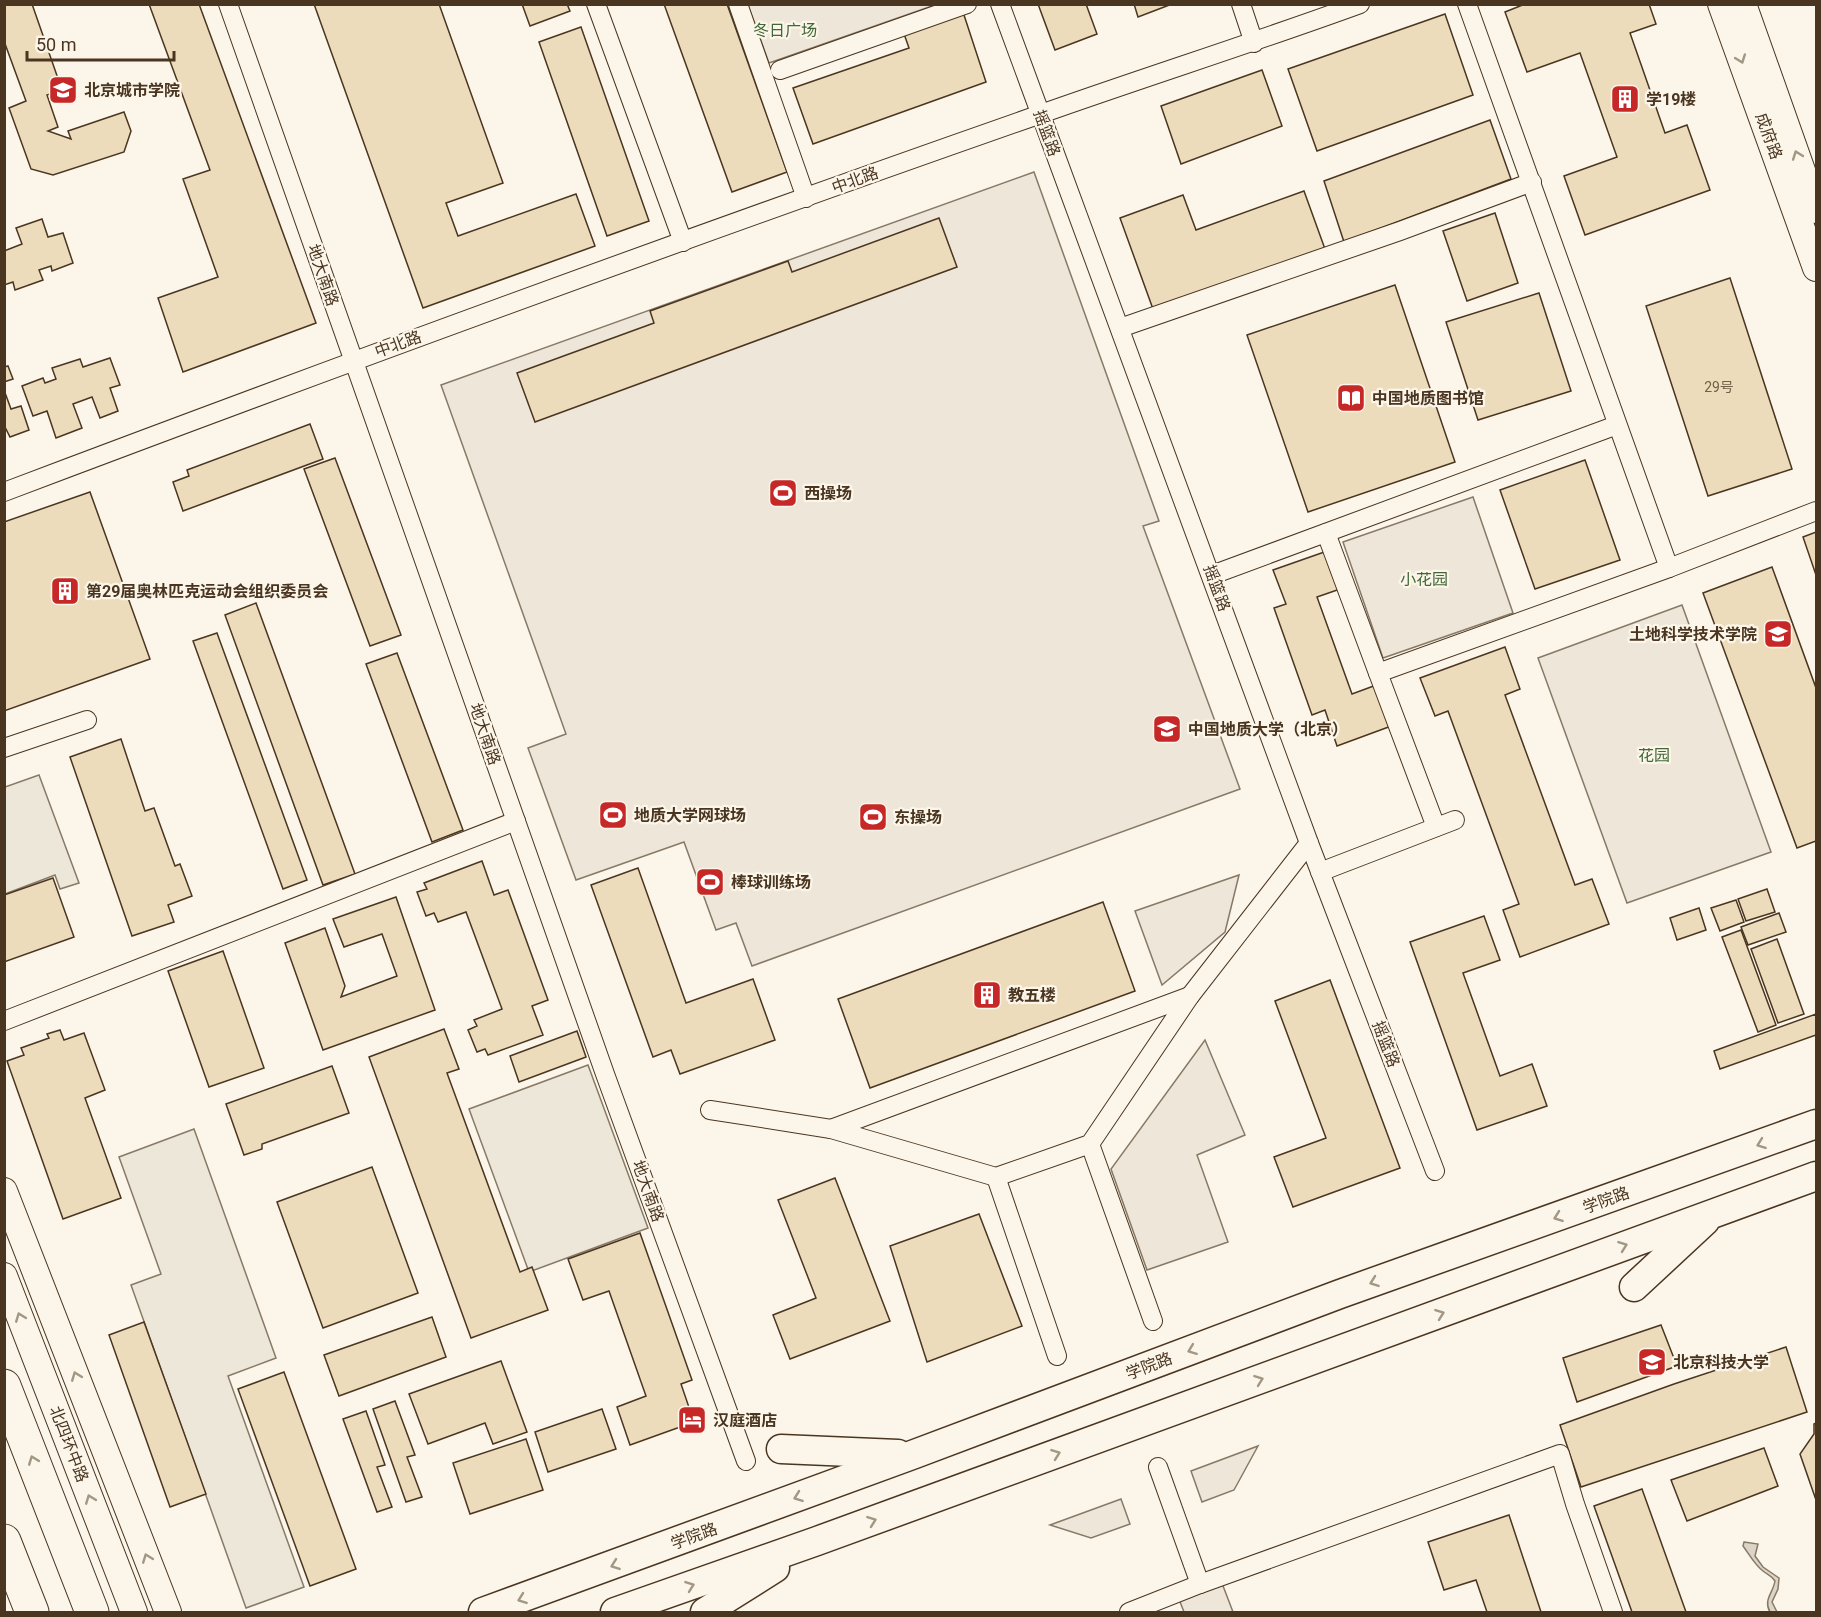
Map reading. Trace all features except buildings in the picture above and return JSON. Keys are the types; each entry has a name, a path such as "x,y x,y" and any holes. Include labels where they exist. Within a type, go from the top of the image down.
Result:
{"highway":[{"path":"4,1386 92,1612"},
{"path":"4,1541 32,1612"}],"main road":[{"name":"学院路","path":"483,1612 912,1455 1340,1294 1816,1124"},
{"path":"615,1612 818,1541 1816,1176"},
{"path":"1634,1287 1714,1212"},
{"path":"781,1449 912,1455"},
{"path":"705,1612 818,1541"}],"street":[{"name":"地大南路","path":"228,4 605,1074 746,1461"},
{"path":"596,4 683,242"},
{"path":"738,4 806,198"},
{"path":"780,70 967,4"},
{"name":"摇篮路","path":"1000,4 1320,872 1435,1171"},
{"path":"1241,4 1254,43"},
{"name":"中北路","path":"4,492 353,360 1040,114 1254,43 1360,4"},
{"path":"1467,4 1670,568"},
{"name":"成府路","path":"1721,4 1816,268"},
{"name":"成府路","path":"1743,4 1816,210"},
{"path":"1120,328 1400,231 1532,182"},
{"path":"1212,575 1617,425"},
{"path":"1378,673 1670,568 1816,511"},
{"path":"1326,533 1436,827"},
{"path":"4,748 87,720"},
{"path":"1320,872 1455,820"},
{"path":"4,1021 516,821"},
{"path":"710,1110 831,1129 996,1177 1090,1144 1190,996 1310,843"},
{"path":"831,1129 1190,996"},
{"path":"1090,1144 1153,1321"},
{"path":"996,1177 1058,1356"},
{"path":"4,1191 168,1612"},
{"name":"北四环中路","path":"4,1275 134,1612"},
{"path":"1129,1612 1200,1584 1560,1454 1613,1612"},
{"path":"1158,1467 1200,1584"}],"green space":[{"name":"冬日广场","path":"748,4 935,5 769,63"},
{"path":"1034,172 1159,521 1143,526 1240,789 752,966 736,923 716,930 684,842 576,880 528,748 566,734 441,385"},
{"name":"小花园","path":"1473,497 1513,613 1383,658 1343,542"},
{"name":"花园","path":"1682,605 1771,852 1627,903 1538,658"},
{"path":"1239,875 1225,932 1162,985 1135,911"},
{"path":"1205,1040 1245,1135 1197,1155 1228,1242 1147,1270 1111,1169"},
{"path":"1258,1446 1234,1490 1202,1502 1191,1471"},
{"path":"1121,1499 1130,1524 1091,1538 1050,1525"},
{"path":"1220,1578 1233,1612 1184,1612 1177,1594"}],"shaded area":[{"path":"39,775 79,883 60,889 55,875 5,894 5,787"},
{"path":"588,1065 648,1228 529,1272 469,1109"},
{"path":"194,1129 276,1358 228,1376 304,1587 246,1608 131,1285 161,1274 119,1157"},
{"path":"1744,1542 1758,1544 1755,1556 1763,1567 1779,1578 1778,1589 1772,1602 1777,1612 1770,1612 1768,1608 1775,1581 1755,1563 1743,1546"}],"place":[{"name":"北京城市学院","path":"63,90"},
{"name":"学19楼","path":"1625,99"},
{"name":"中国地质图书馆","path":"1351,398"},
{"name":"西操场","path":"783,493"},
{"name":"第29届奥林匹克运动会组织委员会","path":"65,591"},
{"name":"土地科学技术学院","path":"1778,634"},
{"name":"中国地质大学（北京）","path":"1167,729"},
{"name":"地质大学网球场","path":"613,815"},
{"name":"东操场","path":"873,817"},
{"name":"棒球训练场","path":"710,882"},
{"name":"教五楼","path":"987,995"},
{"name":"北京科技大学","path":"1652,1362"},
{"name":"汉庭酒店","path":"692,1420"}]}
